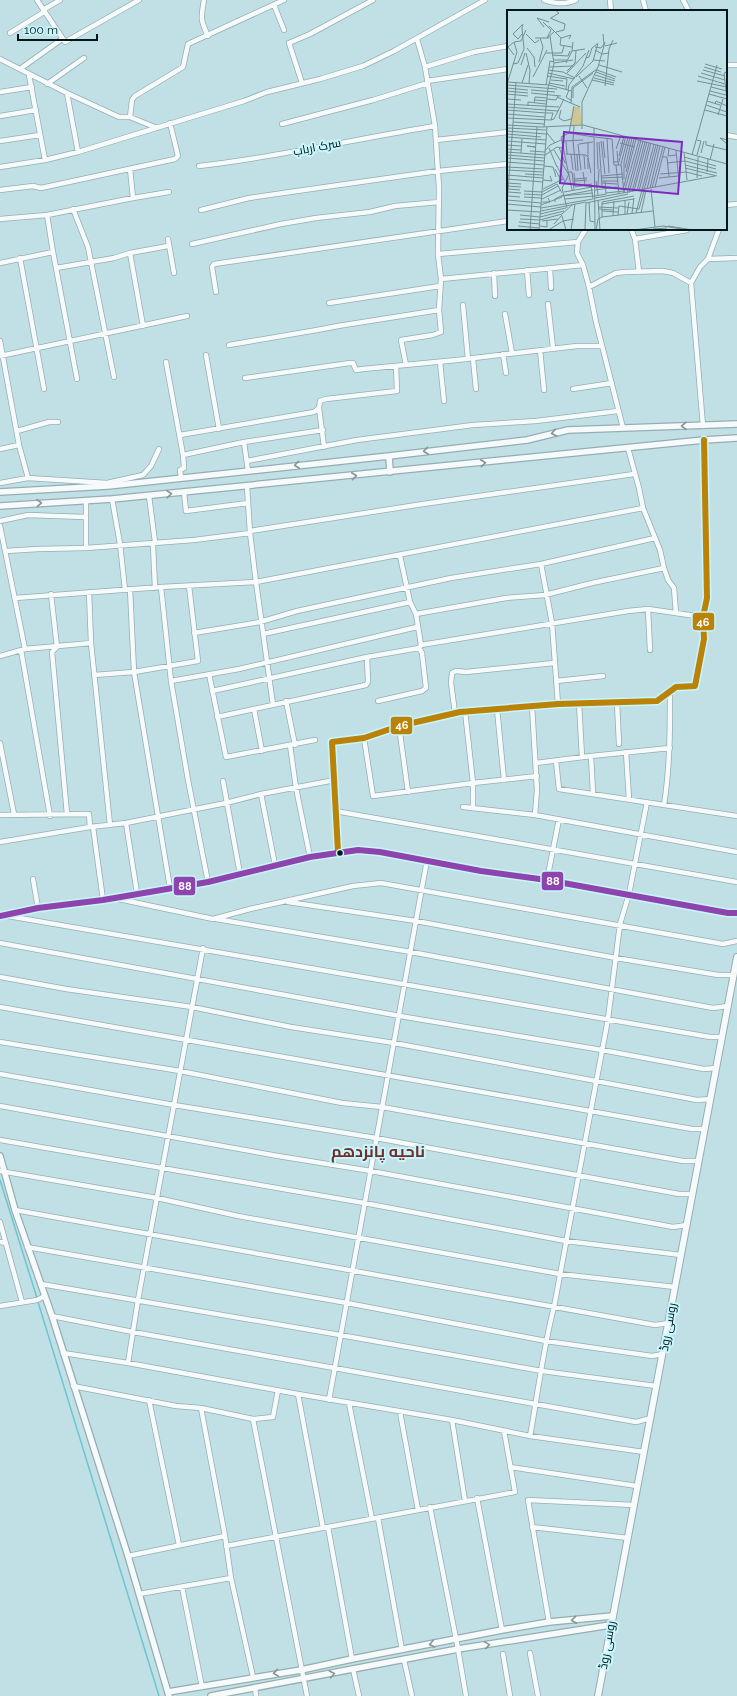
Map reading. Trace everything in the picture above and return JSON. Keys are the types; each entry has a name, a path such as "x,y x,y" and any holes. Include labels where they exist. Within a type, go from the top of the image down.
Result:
{"main road":[{"name":"روسی روڈ","path":"598,1696 610,1625 651,1418 737,957"}],"street":[{"path":"37,0 65,42 139,0"},
{"path":"10,33 60,0"},
{"path":"204,0 201,12 203,26 208,36"},
{"path":"130,117 132,100 135,96 183,67 188,44 274,6 284,0"},
{"path":"302,83 288,43 310,34 373,0"},
{"path":"0,167 45,160 78,152 244,101 267,92 364,66 417,39 485,0"},
{"path":"544,0 553,4 570,3 576,0"},
{"path":"643,0 646,10"},
{"path":"683,0 688,10"},
{"path":"274,6 284,30"},
{"path":"20,69 62,39"},
{"path":"406,365 401,340 440,333 441,330 438,310 441,279 438,254 439,202 435,126 425,67 417,39"},
{"path":"425,67 474,52 507,46"},
{"path":"47,84 84,58"},
{"path":"0,59 47,84 119,117 130,117 156,128"},
{"path":"282,124 373,100 428,82 507,69"},
{"path":"29,75 45,160"},
{"path":"0,92 32,88"},
{"path":"67,93 78,152"},
{"path":"0,116 36,110"},
{"path":"0,190 34,186 41,188 170,161 178,156 170,123"},
{"name":"سرک ارباب","path":"199,166 244,161 435,126"},
{"path":"436,140 507,132"},
{"path":"0,140 40,135"},
{"path":"727,135 737,137"},
{"path":"201,210 248,198 438,171 507,164"},
{"path":"130,169 133,198"},
{"path":"0,219 48,215 73,209 169,192"},
{"path":"192,244 281,224 316,218 370,212 395,206 439,202"},
{"path":"727,205 737,204"},
{"path":"73,209 92,261 114,378"},
{"path":"48,215 53,252 77,379"},
{"path":"216,292 212,267 214,264 428,234 438,230 507,221"},
{"path":"585,230 578,242 577,253 589,287 623,428"},
{"path":"632,230 636,239 639,272"},
{"path":"636,239 657,232 688,230"},
{"path":"703,426 691,283 700,267 708,259 719,230"},
{"path":"168,239 168,246 174,273"},
{"path":"438,254 578,242"},
{"path":"56,268 114,258 130,253 168,246"},
{"path":"0,263 53,252"},
{"path":"130,253 143,326"},
{"path":"20,258 44,388"},
{"path":"708,259 737,258"},
{"path":"441,279 582,265"},
{"path":"550,268 551,288"},
{"path":"527,270 529,295"},
{"path":"589,287 616,273 625,272 664,271 673,273 691,283"},
{"path":"494,273 495,296"},
{"path":"329,303 440,286"},
{"path":"548,304 553,348"},
{"path":"463,305 470,359 476,388"},
{"path":"229,344 438,310"},
{"path":"506,314 512,353"},
{"path":"2,356 187,316"},
{"path":"0,341 17,431 28,478"},
{"path":"245,378 350,363 353,363 356,370 470,359 553,348 602,346"},
{"path":"540,350 544,390"},
{"path":"503,354 506,373"},
{"path":"206,355 219,429"},
{"path":"166,362 183,455 184,468 180,470 181,477"},
{"path":"440,362 444,402"},
{"path":"324,447 319,408 320,401 326,399 396,391 396,366"},
{"path":"573,389 612,383"},
{"path":"180,435 314,412 319,408"},
{"path":"247,461 357,440 473,425 536,421 618,411"},
{"path":"17,431 49,422 58,422"},
{"path":"0,492 108,486 389,456 527,440 568,430 737,424"},
{"path":"183,455 244,442 323,430"},
{"path":"0,506 149,496 704,440 737,438"},
{"path":"338,852 332,742 364,738 399,726 455,713 558,704 657,701 670,691 681,686 695,686 704,639 703,617 707,598 704,440"},
{"path":"244,442 248,471"},
{"path":"0,449 20,445"},
{"path":"628,448 634,474 640,488 643,508 660,550 668,580 674,588 676,613"},
{"path":"0,483 28,478 75,480 87,483 107,483 143,474 151,466 159,449"},
{"path":"389,456 390,472"},
{"path":"6,551 38,548 86,548 250,532 423,504 634,474"},
{"path":"247,486 250,532 260,622 273,705"},
{"path":"184,492 186,511 248,503"},
{"path":"149,496 155,542 153,545 155,588"},
{"path":"112,499 120,544 125,590"},
{"path":"86,500 86,548"},
{"path":"15,598 51,594 256,582 400,556 643,508"},
{"path":"0,520 28,516 85,517"},
{"path":"0,526 15,598 50,816"},
{"path":"194,633 260,622 312,607 451,578 541,564 655,538"},
{"path":"378,701 422,691 426,688 416,614 410,602 400,556"},
{"path":"541,564 545,595 552,623 558,704"},
{"path":"416,614 506,598 545,595 592,583 664,568"},
{"path":"94,675 134,672 198,661 189,586"},
{"path":"160,587 171,666 171,681 208,882"},
{"path":"130,589 134,672 170,888"},
{"path":"89,592 91,643 110,825"},
{"path":"51,594 57,647"},
{"path":"263,634 410,602"},
{"path":"212,691 420,646 552,623 648,609 703,617"},
{"path":"648,609 650,650"},
{"path":"171,681 209,674 417,627"},
{"path":"0,656 23,650 91,643"},
{"path":"57,647 52,652 67,814"},
{"path":"217,717 366,685 368,682 367,657"},
{"path":"455,713 451,683 452,673 456,671 466,672 554,663"},
{"path":"209,674 226,757 315,740"},
{"path":"556,680 603,676"},
{"path":"664,805 669,774 670,691"},
{"path":"286,701 296,788 310,857"},
{"path":"617,702 619,744"},
{"path":"579,703 582,757"},
{"path":"532,706 537,790 535,815"},
{"path":"254,709 262,751"},
{"path":"497,709 504,780"},
{"path":"465,712 473,783 474,808"},
{"path":"399,726 408,792"},
{"path":"364,738 373,796 536,776"},
{"path":"0,743 14,814"},
{"path":"536,763 670,748"},
{"path":"626,752 629,799"},
{"path":"590,756 593,793"},
{"path":"556,761 559,789 737,816"},
{"path":"0,842 91,827 126,823 335,780"},
{"path":"223,781 240,874"},
{"path":"261,794 276,865"},
{"path":"530,1436 546,1341 554,1307 608,1019 620,924 629,894 647,802"},
{"path":"463,807 535,815 737,852"},
{"path":"335,811 737,882"},
{"path":"0,815 14,814 50,816 88,814 103,900"},
{"path":"547,880 559,819"},
{"path":"126,823 137,893"},
{"path":"2,916 38,908 103,900 112,897 208,882 310,857 358,850 380,852 481,871 547,880 728,913 737,913"},
{"path":"329,1400 376,1138 400,1016 404,984 427,860"},
{"path":"33,879 38,908"},
{"path":"213,919 250,908 353,886 381,883 620,924 723,944 737,942"},
{"path":"112,897 213,919 411,952 713,1008 728,1006"},
{"path":"284,901 416,921 616,958 718,974 734,975"},
{"path":"2,916 202,948 710,1037 722,1037"},
{"path":"0,943 400,1016 704,1069 716,1068"},
{"path":"128,1363 138,1300 202,948"},
{"path":"0,977 66,989 192,1007 291,1027 394,1043 697,1100 711,1099"},
{"path":"0,1007 692,1130 705,1129"},
{"path":"0,1042 180,1071 342,1103 382,1107 683,1161 699,1160"},
{"path":"0,1074 174,1105 376,1138 679,1194 693,1194"},
{"path":"0,1106 278,1156 371,1171 672,1227 687,1225"},
{"path":"0,1140 364,1203 566,1241 681,1255"},
{"path":"0,1156 3,1172 27,1247 41,1284 43,1297 52,1316 128,1556 168,1694 253,1677 301,1670 502,1630 549,1622 612,1616"},
{"path":"3,1172 157,1198 238,1216 560,1274 675,1287"},
{"path":"16,1210 352,1269 655,1325 669,1323"},
{"path":"0,1222 24,1302"},
{"path":"0,1242 6,1243"},
{"path":"27,1247 347,1303 546,1341 652,1356 663,1354"},
{"path":"41,1284 542,1371 656,1386"},
{"path":"0,1306 43,1297"},
{"path":"52,1316 334,1369 636,1422 651,1418"},
{"path":"63,1353 452,1420 504,1432 644,1452"},
{"path":"73,1386 176,1406 201,1408 253,1419 273,1417 278,1390"},
{"path":"298,1394 323,1528"},
{"path":"149,1400 179,1545"},
{"path":"349,1403 372,1519"},
{"path":"201,1408 225,1536 231,1578 253,1677"},
{"path":"400,1412 418,1510"},
{"path":"253,1419 307,1696"},
{"path":"452,1420 465,1501"},
{"path":"226,1546 514,1492 504,1432"},
{"path":"510,1467 637,1486"},
{"path":"477,1498 502,1630"},
{"path":"549,1622 528,1500 634,1506"},
{"path":"430,1507 466,1696"},
{"path":"378,1518 402,1650"},
{"path":"328,1527 352,1659"},
{"path":"532,1527 628,1538"},
{"path":"128,1556 225,1536"},
{"path":"139,1594 231,1578"},
{"path":"182,1586 202,1687"},
{"path":"211,1696 458,1650 610,1625"},
{"path":"530,1653 538,1696"},
{"path":"502,1654 510,1696"},
{"path":"404,1660 412,1696"},
{"path":"353,1670 358,1696"},
{"path":"255,1688 256,1696"}],"waterway":[{"path":"0,1180 37,1298"},
{"path":"38,1302 159,1696"}],"transit line":[{"name":"46","path":"338,852 332,742 364,738 399,726 460,712 558,704 657,701 676,687 695,686 704,639 703,617 707,598 704,440"},
{"name":"88","path":"0,916 38,908 103,900 208,882 310,857 358,850 380,852 481,871 547,880 728,913 737,913"}],"district":[{"name":"ناحیه پانزدهم","path":"378,1151"}]}
